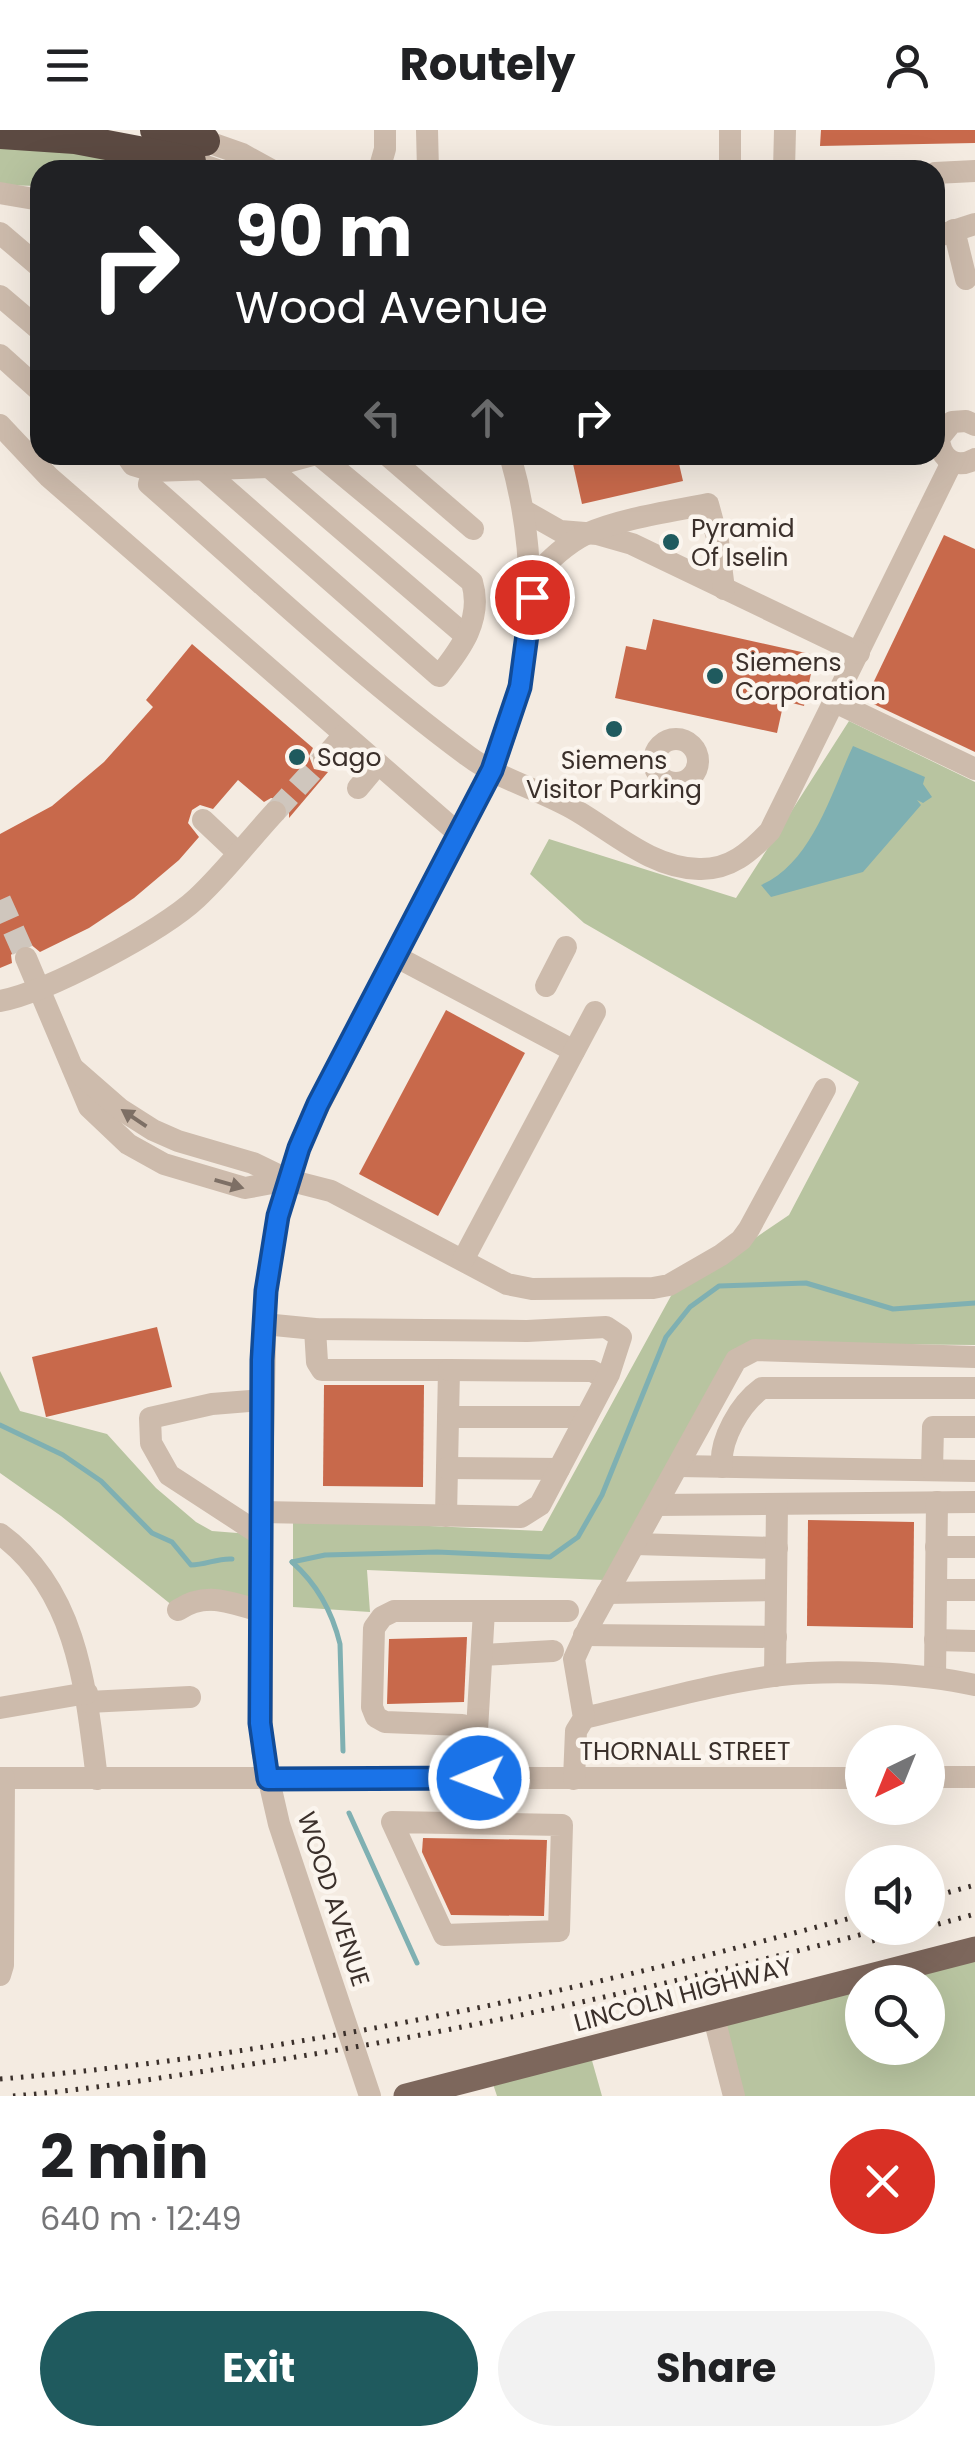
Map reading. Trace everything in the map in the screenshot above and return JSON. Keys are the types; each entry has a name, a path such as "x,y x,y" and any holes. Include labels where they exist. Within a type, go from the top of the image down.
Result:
{"highway":[{"path":"103,130 204,158"},
{"path":"155,130 204,158"},
{"path":"176,130 204,158"},
{"path":"0,134 75,139 204,158"}],"main road":[{"name":"LINCOLN HIGHWAY","path":"421,2095 480,2087 714,2018 975,1948"}],"street":[{"path":"382,160 385,130"},
{"path":"428,130 428,160"},
{"path":"730,130 730,160"},
{"path":"784,160 785,130"},
{"path":"204,158 242,154 253,160"},
{"path":"945,172 975,171"},
{"path":"0,193 30,198"},
{"path":"954,230 966,279"},
{"path":"0,234 30,259"},
{"path":"0,296 30,322"},
{"path":"0,355 30,381"},
{"path":"945,429 952,422 974,422"},
{"path":"0,424 30,457"},
{"path":"135,465 149,484 404,707 468,756 566,804 648,856 674,866 703,869 730,864 751,851 770,831 859,653 964,460"},
{"path":"37,465 459,834"},
{"path":"168,465 203,469 277,465"},
{"path":"203,469 439,676 461,650 466,636 476,597 472,582 328,465"},
{"path":"399,465 473,529"},
{"name":"WOOD AVENUE","path":"370,2096 279,1824 260,1723 264,1324 272,1246 288,1180 318,1104 492,770 520,687 529,637 531,578 523,510 512,465"},
{"path":"269,467 466,636"},
{"path":"531,578 585,535 648,516 708,504 724,589"},
{"path":"523,510 560,531 597,534 632,544 859,653"},
{"path":"632,544 648,516"},
{"path":"835,702 975,769"},
{"path":"324,758 344,735"},
{"path":"358,788 378,764"},
{"path":"0,1001 38,988 128,945 195,900 275,812"},
{"path":"203,820 238,853"},
{"path":"546,986 566,948"},
{"path":"395,956 574,1051"},
{"path":"26,958 89,1107 102,1122 140,1152 170,1166 245,1188 288,1180"},
{"path":"463,1260 596,1012"},
{"path":"73,1068 130,1117 178,1141 331,1191 522,1288 653,1288 668,1284 729,1250 745,1235 825,1088"},
{"path":"170,1166 178,1141"},
{"path":"262,1400 212,1404 150,1418 151,1442 169,1475 261,1523 446,1516 522,1518 540,1505 606,1379 621,1337 606,1327 528,1330 264,1324"},
{"path":"315,1328 317,1362 322,1370 592,1372 606,1379"},
{"path":"574,1779 576,1730 584,1718 574,1659 736,1360 756,1350 975,1357"},
{"path":"446,1516 450,1370"},
{"path":"722,1466 722,1445 751,1397 762,1388 975,1388"},
{"path":"932,1470 933,1389"},
{"path":"448,1416 586,1417"},
{"path":"933,1427 975,1427"},
{"path":"679,1466 975,1471"},
{"path":"448,1468 558,1469"},
{"path":"935,1678 937,1502"},
{"path":"657,1504 975,1502"},
{"path":"776,1676 777,1504"},
{"path":"0,1534 24,1552 47,1582 71,1636 88,1698 96,1778"},
{"path":"635,1544 777,1548"},
{"path":"936,1547 975,1547"},
{"path":"607,1594 776,1590"},
{"path":"936,1590 975,1590"},
{"path":"178,1610 206,1598 261,1610"},
{"path":"477,1730 462,1725 386,1722 376,1717 372,1707 374,1628 382,1617 394,1611 568,1610"},
{"path":"479,1778 477,1730 484,1611"},
{"path":"584,1635 776,1637"},
{"path":"936,1640 975,1642"},
{"path":"482,1655 553,1651"},
{"path":"584,1718 776,1676 935,1678 975,1684"},
{"path":"0,1708 88,1698 190,1697"},
{"path":"945,1778 975,1777"},
{"path":"0,1975 2,1778"},
{"name":"THORNALL STREET","path":"2,1778 845,1778"},
{"path":"528,1824 530,1779"},
{"path":"392,1822 528,1824 562,1825 559,1930 444,1935 392,1822"},
{"path":"714,2018 734,2096"}],"green space":[{"path":"0,134 133,150 136,160 30,160 30,186 0,185"},
{"path":"849,721 975,782 975,1345 751,1343 604,1580 367,1570 370,1612 293,1607 293,1520 542,1531 672,1294 789,1215 859,1082 584,923 530,874 549,839 736,898"},
{"path":"0,1371 20,1411 107,1434 156,1488 196,1522 212,1531 261,1535 261,1611 178,1610 61,1516 0,1473"},
{"path":"975,1949 975,2096 734,2096 714,2018 845,1983 845,2065 945,2065 945,1965 914,1965"},
{"path":"589,2050 602,2096 497,2096 490,2075"}],"water":[{"path":"853,746 925,777 923,784 932,797 923,803 917,800 921,805 863,872 771,897 761,885 779,875 807,844"}],"building":[{"path":"821,130 975,130 975,143 820,146"},
{"path":"573,465 679,465 683,481 582,504"},
{"path":"944,535 975,549 975,752 865,700"},
{"name":"Siemens Corporation","path":"653,619 815,655 804,706 784,701 777,733 615,698 626,646 646,650"},
{"path":"192,644 313,748 309,756 314,769 328,772 289,818 284,800 271,798 264,802 238,780 213,809 200,805 192,810 188,823 199,837 179,860 134,898 89,928 40,952 29,943 19,945 11,955 12,963 0,968 0,834 52,806 104,762 153,707 146,700"},
{"path":"446,1010 525,1053 438,1216 359,1174"},
{"path":"157,1327 172,1387 46,1417 32,1357"},
{"path":"324,1385 424,1385 423,1487 323,1486"},
{"path":"808,1520 914,1522 913,1628 807,1626"},
{"path":"467,1637 464,1702 387,1704 389,1639"},
{"path":"423,1838 547,1840 544,1916 451,1915 422,1852"}],"waterway":[{"path":"292,1562 325,1555 437,1552 550,1557 578,1537 602,1495 666,1337 690,1307 719,1286 806,1283 893,1309 975,1303"},
{"path":"0,1425 63,1455 101,1481 152,1533 172,1542 191,1565 232,1559"},
{"path":"292,1562 322,1599 340,1644 343,1751"},
{"path":"349,1813 417,1963"}],"tunnel":[{"path":"275,812 324,758"},
{"path":"0,900 26,958"}],"railway":[{"path":"945,1893 975,1885"},
{"path":"945,1922 975,1914"},
{"path":"0,2079 327,2037 542,1994 845,1919"},
{"path":"13,2096 315,2054 479,2024 845,1938"}],"place":[{"name":"Pyramid Of Iselin","path":"671,542"},
{"name":"Siemens Corporation","path":"715,676"},
{"name":"Siemens Visitor Parking","path":"614,729"},
{"name":"Sago","path":"297,757"}],"route":[{"path":"479,1778 268,1779 260,1723 264,1324 276,1224 302,1139 492,770 520,687 532,597"}]}
